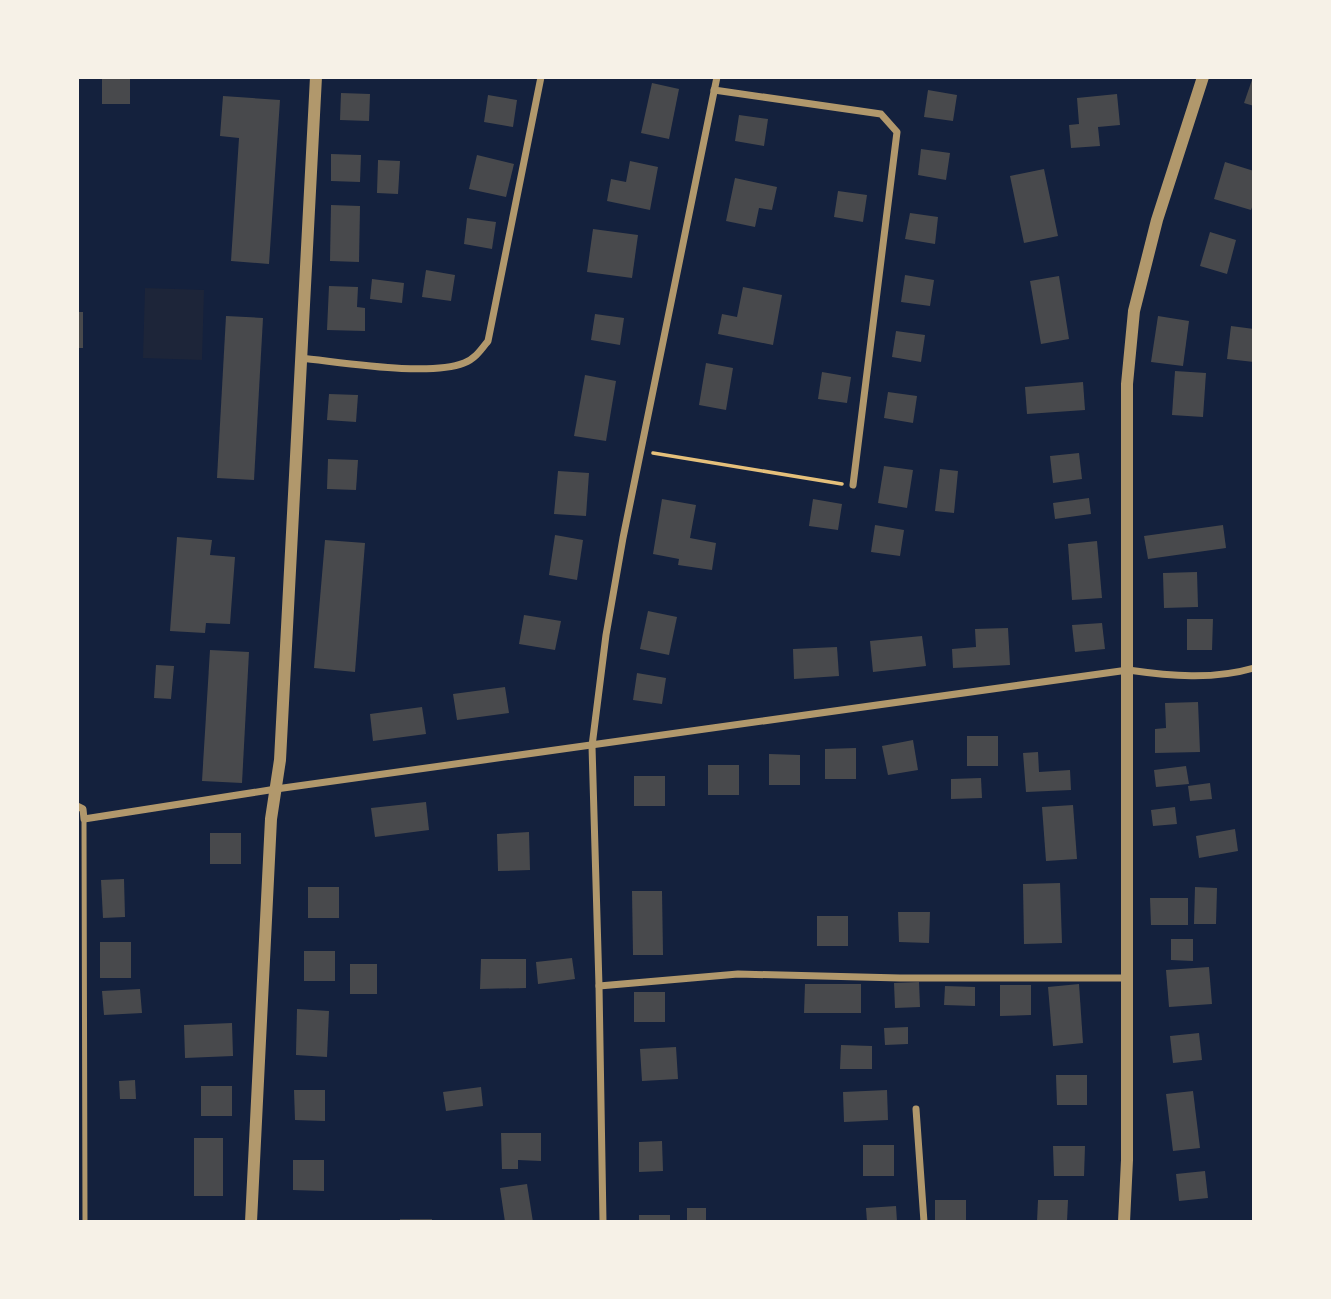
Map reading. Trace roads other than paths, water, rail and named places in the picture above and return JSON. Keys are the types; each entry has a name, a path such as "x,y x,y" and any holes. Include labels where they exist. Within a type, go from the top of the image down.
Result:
{"street":[{"path":"251,1222 271,819 280,760 316,77"},
{"path":"300,358 386,367 425,368 464,363 478,355 488,341 541,77"},
{"path":"603,1222 592,746 608,621 717,77"},
{"path":"1124,1222 1127,1160 1127,384 1134,311 1157,220 1203,77"},
{"path":"714,90 881,114 897,132 853,485"},
{"path":"77,806 83,809 85,819 276,789 1128,670 1172,676 1233,674 1254,668"},
{"path":"599,986 738,974 900,978 1125,978"},
{"path":"916,1109 924,1222"}],"lane":[{"path":"85,819 85,1222"}]}
